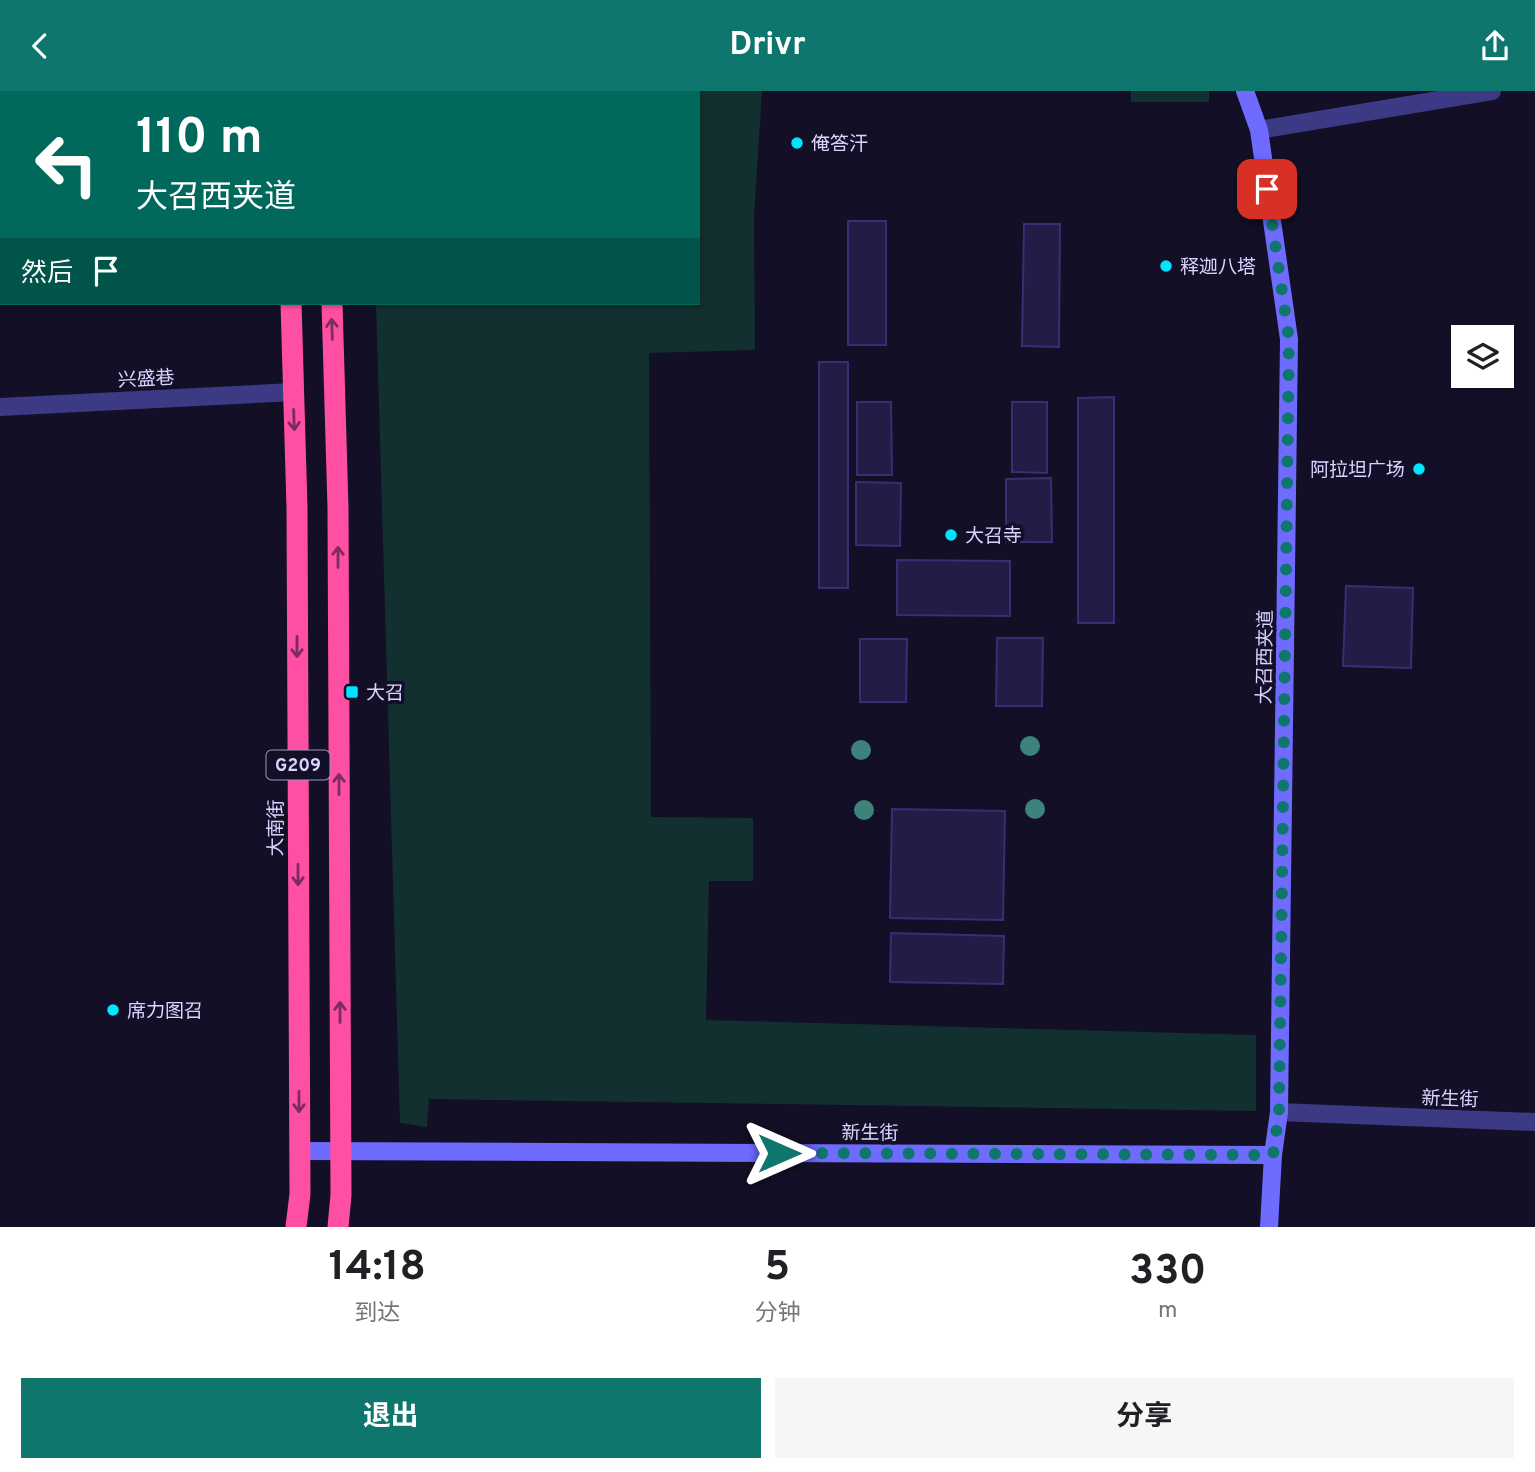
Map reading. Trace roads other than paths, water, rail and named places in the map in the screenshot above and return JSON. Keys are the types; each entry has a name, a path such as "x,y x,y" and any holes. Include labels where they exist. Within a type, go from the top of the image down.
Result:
{"highway":[{"name":"大南街","path":"290,305 297,508 300,1194 296,1227"},
{"name":"G209","path":"332,305 338,521 341,1150 338,1227"}],"street":[{"name":"大召西夹道","path":"1245,91 1259,130 1289,339 1279,1112 1273,1155 1269,1227"},
{"path":"1259,130 1492,91"},
{"name":"兴盛巷","path":"0,407 293,392"},
{"name":"新生街","path":"1279,1112 1535,1122"},
{"name":"新生街","path":"299,1151 1273,1155"}],"place":[{"name":"俺答汗","path":"797,143"},
{"name":"释迦八塔","path":"1166,266"},
{"name":"阿拉坦广场","path":"1419,469"},
{"name":"大召寺","path":"951,535"},
{"name":"大召","path":"352,692"},
{"name":"席力图召","path":"113,1010"}]}
